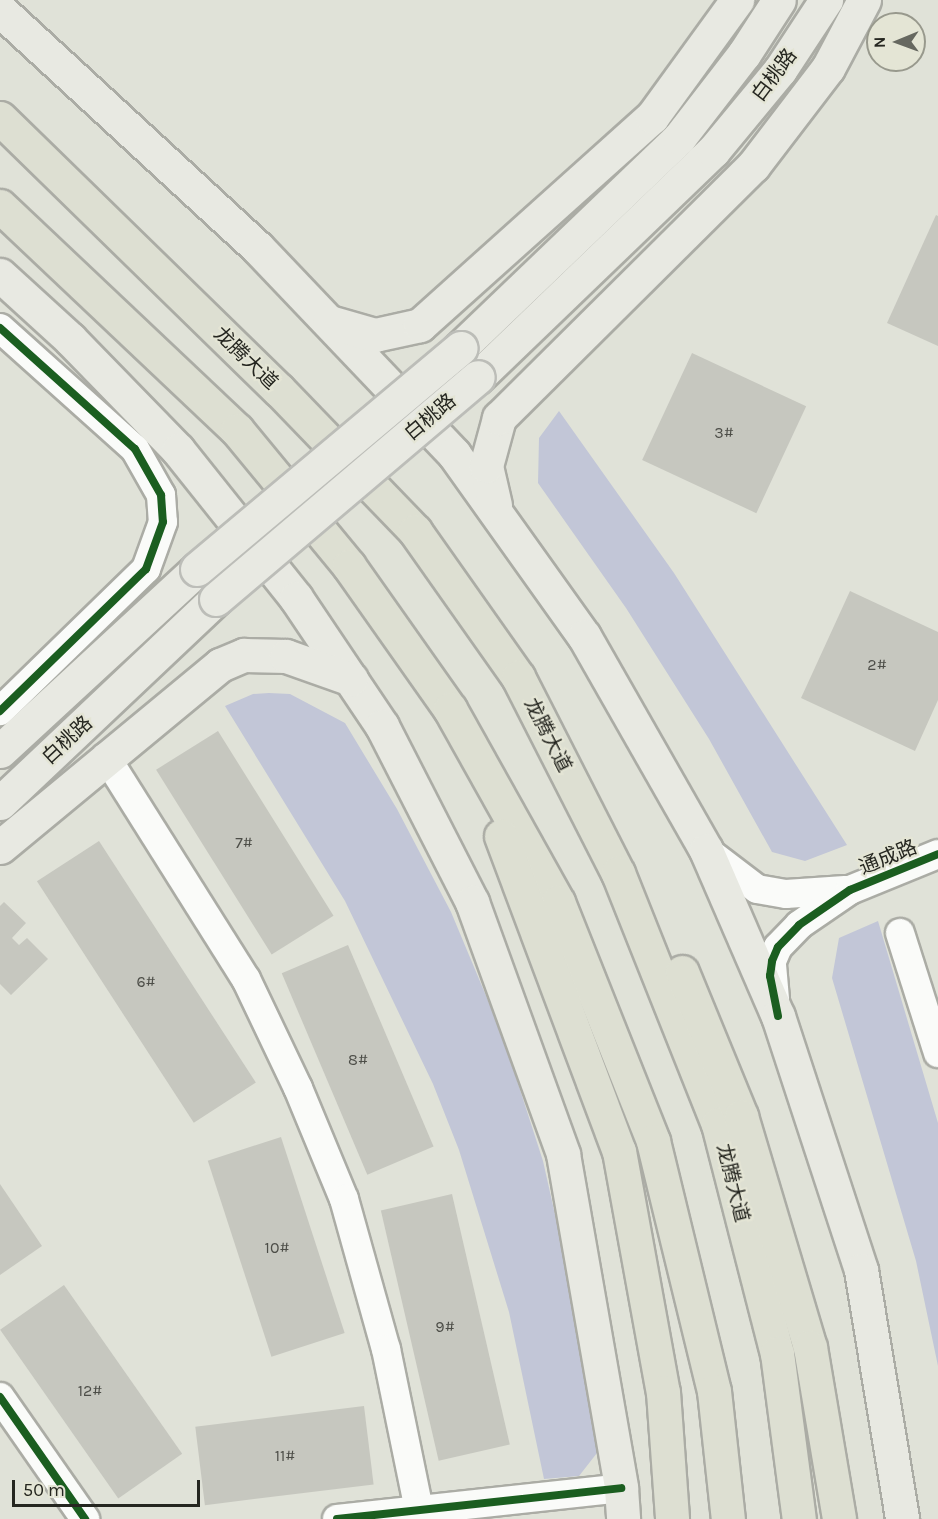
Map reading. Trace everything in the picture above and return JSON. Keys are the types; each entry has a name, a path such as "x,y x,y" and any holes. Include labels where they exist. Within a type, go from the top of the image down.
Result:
{"highway":[{"name":"龙腾大道","path":"0,118 279,390 415,531 518,677 618,873 718,1124 777,1353 799,1519"},
{"path":"0,206 237,430 349,566 450,709 558,902 653,1141 714,1391 728,1519"},
{"path":"518,677 639,866 741,1116 810,1347 839,1519"},
{"path":"450,709 530,909 619,1151 663,1392 672,1519"}],"main road":[{"path":"328,322 375,335 420,325 652,117 737,0"},
{"name":"白桃路","path":"0,751 197,569 460,348 679,138 744,54 779,0"},
{"name":"白桃路","path":"0,803 216,599 478,376 713,151 780,70 826,0"},
{"path":"496,513 486,466 499,418 753,166 828,68 864,0"},
{"path":"0,10 257,247 454,454 584,636 706,850 778,1016 861,1270 902,1519"},
{"path":"0,275 70,339 178,450 296,598 382,726 472,902 563,1154 622,1504"},
{"path":"0,847 200,679 244,655 286,656 351,679"}],"street":[{"path":"0,328 135,449 161,495 163,522 146,569 0,711"},
{"path":"106,757 246,979 298,1088 344,1199 386,1348 421,1515"},
{"path":"706,850 757,889 794,895 850,890"},
{"name":"通成路","path":"850,890 938,854"},
{"path":"778,1016 770,976 778,947 799,925 850,890"},
{"path":"900,933 938,1053"},
{"path":"0,1396 85,1519"},
{"path":"337,1519 622,1504"}],"shaded area":[{"path":"559,411 674,573 847,845 805,861 772,852 709,739 626,608 538,483 539,438"},
{"path":"253,694 290,694 345,723 397,809 451,912 502,1034 543,1161 576,1308 597,1453 579,1476 544,1479 509,1312 459,1150 433,1084 345,901 225,706"},
{"path":"878,921 938,1123 938,1366 916,1261 832,978 839,938"}],"building":[{"path":"936,215 938,216 938,346 887,323"},
{"path":"692,353 806,406 756,513 642,460"},
{"path":"850,591 938,632 938,700 915,751 801,698"},
{"path":"218,731 334,916 272,955 156,770"},
{"path":"99,841 256,1083 194,1123 37,881"},
{"path":"4,902 26,923 12,938 19,945 27,938 48,959 11,995 0,984 0,906"},
{"path":"348,945 434,1147 367,1175 282,973"},
{"path":"281,1137 345,1333 271,1357 208,1161"},
{"path":"0,1184 42,1246 0,1275"},
{"path":"452,1194 510,1444 439,1461 381,1210"},
{"path":"64,1285 182,1454 118,1498 0,1330"},
{"path":"364,1406 374,1484 205,1505 195,1427"}],"cycle path":[{"path":"0,328 135,449 161,495 163,522 146,569 0,711"},
{"path":"778,1016 770,976 772,961 778,947 799,925 850,890 938,854"},
{"path":"0,1397 85,1519"},
{"path":"337,1519 621,1488"}]}
